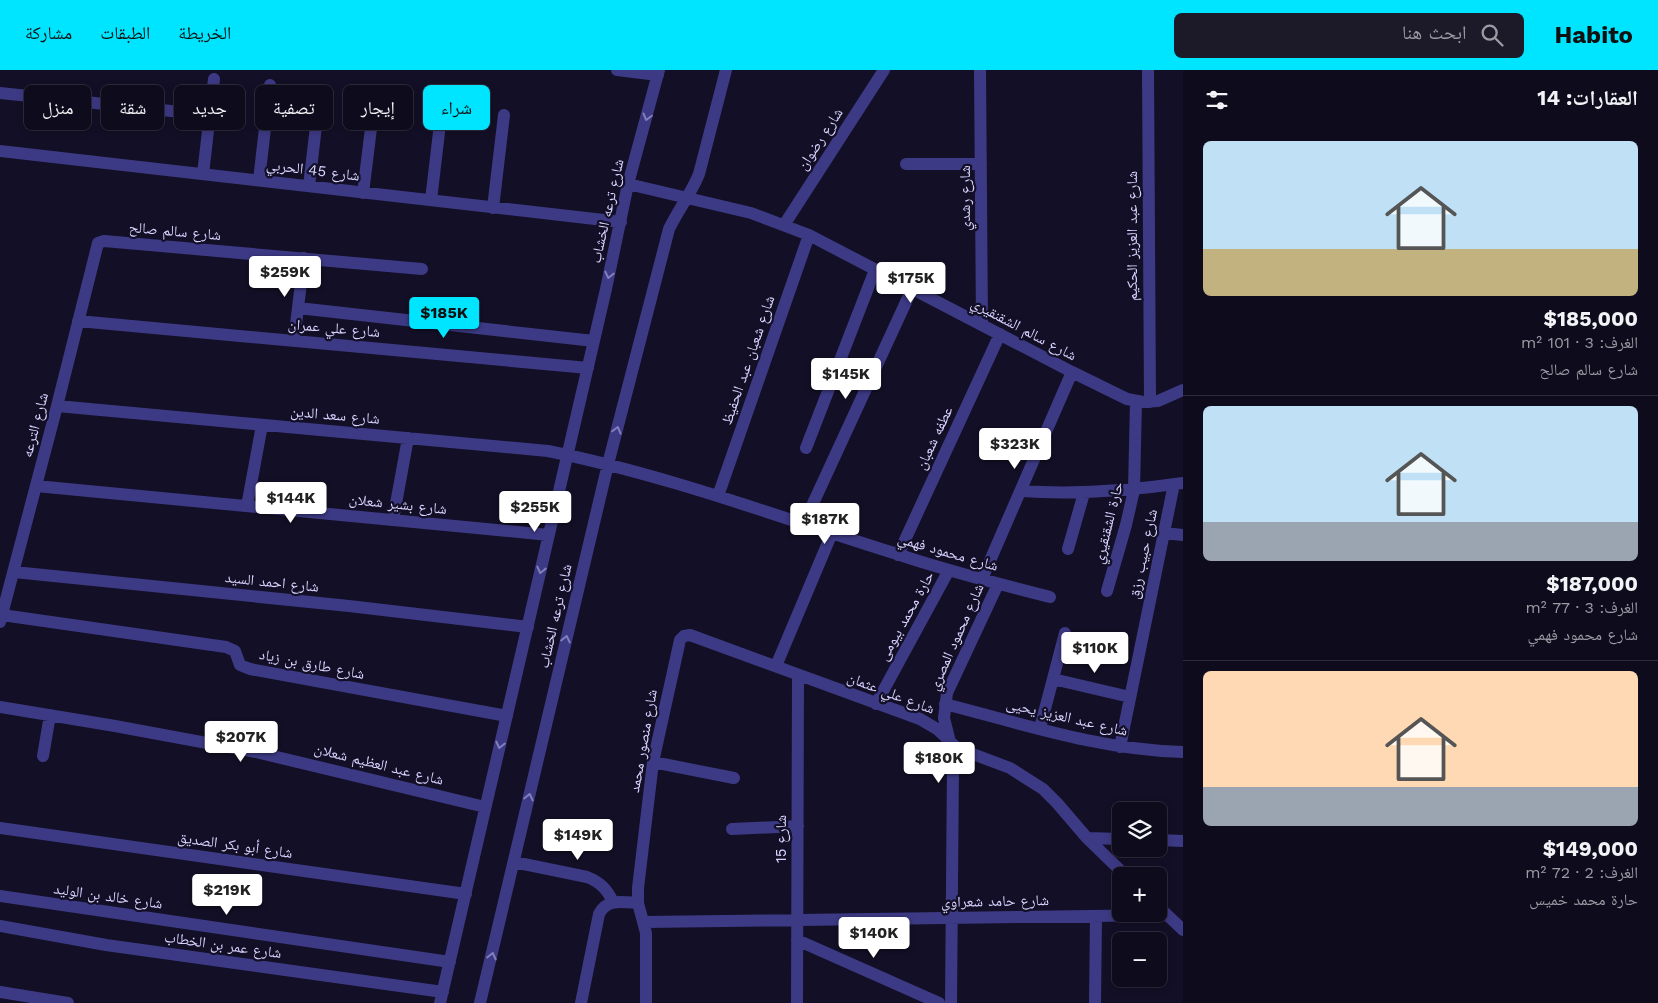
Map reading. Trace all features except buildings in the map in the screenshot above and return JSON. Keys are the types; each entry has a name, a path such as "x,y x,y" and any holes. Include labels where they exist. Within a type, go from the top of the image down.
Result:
{"street":[{"path":"617,70 659,72"},
{"name":"شارع ترعه الخشاب","path":"480,1003 608,464 669,229 688,197 698,174 707,148 726,70"},
{"name":"شارع رضوان","path":"784,225 884,70"},
{"name":"شارع رشدي","path":"980,70 982,325"},
{"name":"شارع عبد العزيز الحكيم","path":"1148,70 1150,402"},
{"name":"شارع ترعه الخشاب","path":"442,997 588,368 628,184 659,72"},
{"path":"213,85 214,79"},
{"path":"0,94 174,111"},
{"path":"493,208 504,115"},
{"path":"203,174 208,130"},
{"path":"259,180 265,130"},
{"path":"310,186 316,130"},
{"path":"363,193 371,130"},
{"path":"431,200 439,130"},
{"name":"شارع 45 الحربي","path":"0,150 621,222"},
{"path":"906,164 981,164"},
{"name":"شارع سالم الشقنقيري","path":"628,184 751,213 809,235 1118,396 1136,401 1150,402 1166,398 1183,390"},
{"name":"شارع شعبان عبد الحفيظ","path":"718,496 809,235"},
{"name":"شارع الترعه","path":"1,619 57,406 96,245 100,241 104,241"},
{"name":"شارع سالم صالح","path":"104,241 422,269"},
{"path":"294,341 304,258"},
{"path":"806,448 875,270"},
{"path":"804,523 912,289"},
{"path":"298,308 594,341"},
{"name":"شارع علي عمران","path":"78,321 588,368"},
{"name":"عطفه شعبان","path":"898,555 1000,334"},
{"path":"982,579 1072,372"},
{"name":"حارة الشقنقيري","path":"1107,591 1134,490 1136,401"},
{"name":"شارع سعد الدين","path":"57,406 548,451 608,464"},
{"path":"247,506 262,424"},
{"path":"393,520 408,438"},
{"name":"شارع محمود فهمي","path":"608,464 718,496 898,555 1050,597"},
{"path":"1020,491 1084,493 1134,490 1179,483"},
{"name":"شارع حبيب رزق","path":"1120,747 1164,533 1179,483"},
{"name":"شارع بشير شعلان","path":"36,486 549,536"},
{"path":"1068,549 1084,493"},
{"path":"776,666 832,533"},
{"path":"1164,533 1183,535"},
{"name":"حارة محمد بيومى","path":"876,704 950,570"},
{"name":"شارع احمد السيد","path":"14,572 350,606 528,627"},
{"name":"شارع محمود المصري","path":"951,1003 953,765 944,718 945,704 951,684 998,584"},
{"name":"شارع طارق بن زياد","path":"1,619 226,646 235,651 240,665 250,669 507,716"},
{"path":"1040,728 1065,633"},
{"name":"شارع علي عثمان","path":"684,636 696,636 798,676 926,722 962,751 992,760 1027,778 1043,789 1087,838 1117,867"},
{"name":"شارع منصور محمد","path":"646,1003 647,947 644,922 638,903 638,888 653,762 680,640 684,636"},
{"name":"شارع 15","path":"797,1003 798,676"},
{"path":"1053,679 1130,697"},
{"name":"شارع عبد العزيز يحيى","path":"945,704 1082,740 1120,747 1183,752"},
{"name":"شارع عبد العظيم شعلان","path":"0,707 256,752 485,807"},
{"path":"43,756 50,716"},
{"path":"653,762 734,778"},
{"path":"732,829 798,826"},
{"name":"شارع أبو بكر الصديق","path":"0,828 466,894"},
{"path":"1087,838 1112,839"},
{"path":"1167,840 1183,841"},
{"path":"514,862 596,880 604,886 614,902"},
{"name":"شارع خالد بن الوليد","path":"0,896 450,962"},
{"path":"581,1003 599,914 605,905 614,902 638,903"},
{"name":"شارع حامد شعراوي","path":"644,922 1112,915"},
{"path":"1095,1003 1096,916"},
{"path":"1167,916 1183,930"},
{"name":"شارع عمر بن الخطاب","path":"0,926 106,945 442,997"},
{"path":"797,940 939,1003"},
{"path":"0,992 68,1003"}]}
